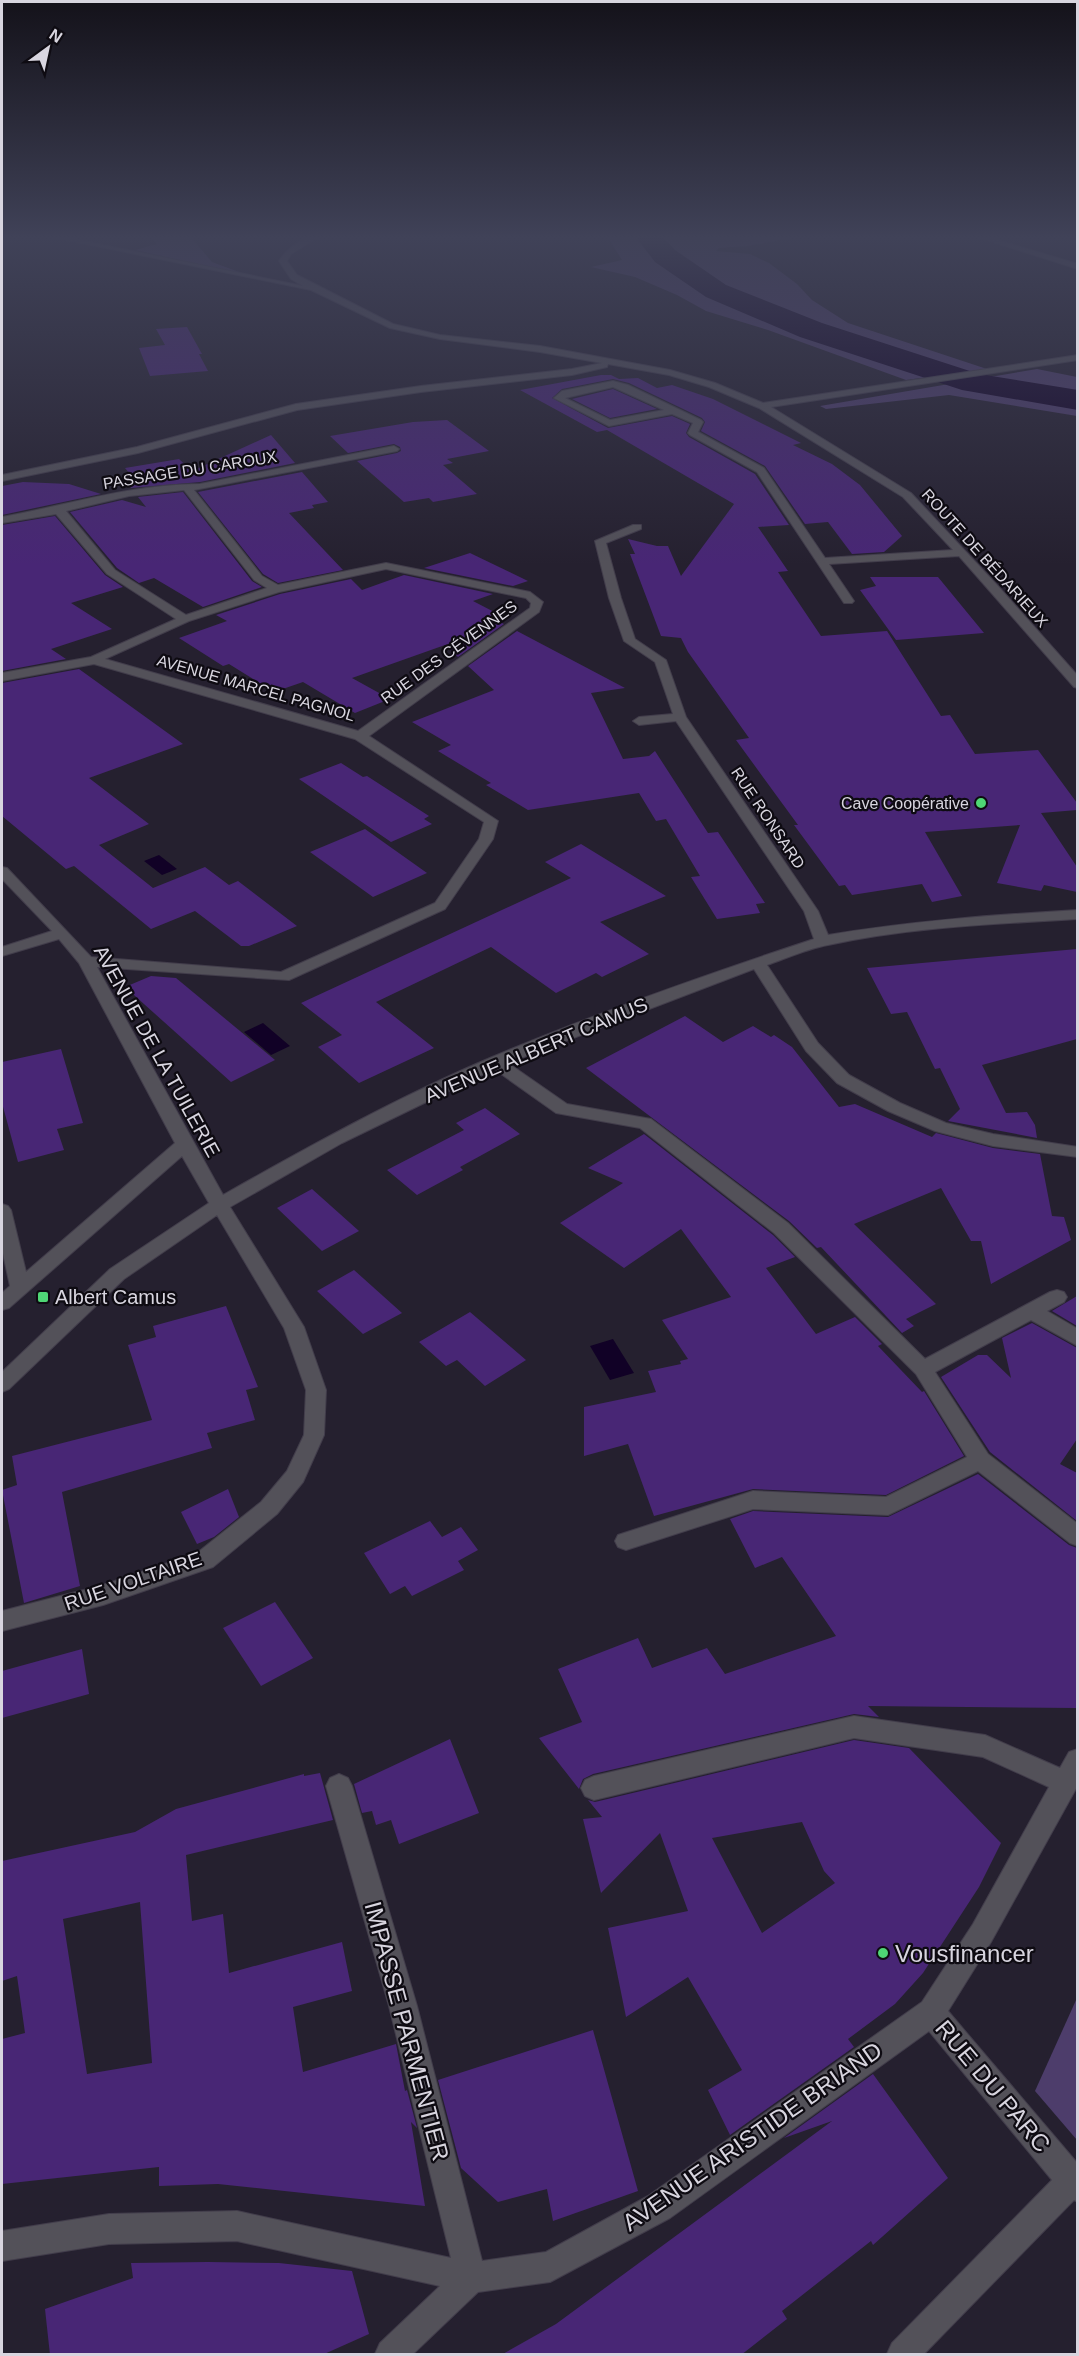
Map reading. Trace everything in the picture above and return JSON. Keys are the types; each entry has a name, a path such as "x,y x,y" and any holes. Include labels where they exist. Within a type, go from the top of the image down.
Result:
{"street":[{"name":"ROUTE DE BÉDARIEUX","path":"517,346 670,374 712,385 762,406 907,495 962,553 1077,684"},
{"path":"762,406 986,373 1077,357"},
{"path":"2,478 138,450 296,407 421,388 572,372 608,362"},
{"path":"674,411 609,423 559,398 565,393 582,389 619,384 698,422 693,434 748,460 761,470 848,601"},
{"name":"PASSAGE DU CAROUX","path":"2,520 59,510 78,503 172,486 200,487 394,449"},
{"path":"186,486 258,578 276,589"},
{"path":"59,510 111,572 185,619"},
{"name":"RUE RONSARD","path":"637,527 600,541 615,598 630,641 660,660 680,717 812,911 823,941"},
{"path":"821,561 962,553"},
{"name":"RUE DES CÉVENNES","path":"2,677 94,660 185,619 276,589 386,566 530,595 537,602 535,610 360,736"},
{"name":"AVENUE MARCEL PAGNOL","path":"86,961 283,977 349,950 440,906 486,839 491,821 360,736 94,660"},
{"path":"639,721 680,717"},
{"name":"AVENUE DE LA TUILERIE","path":"2,871 86,961 184,1145 219,1205"},
{"name":"AVENUE ALBERT CAMUS","path":"2,1384 117,1274 219,1205 336,1139 495,1062 714,976 823,941 887,930 962,922 1077,914"},
{"path":"2,952 62,933"},
{"path":"758,962 771,986 812,1047 843,1079 894,1107 940,1127 993,1140 1076,1152"},
{"path":"495,1062 562,1109 645,1123 781,1228 923,1369 980,1460 1077,1537"},
{"path":"2,1303 184,1145"},
{"name":"RUE VOLTAIRE","path":"2,1621 103,1595 205,1560 269,1508 295,1476 314,1435 316,1390 294,1327 219,1205"},
{"path":"2,1210 19,1286"},
{"path":"923,1369 1057,1297"},
{"path":"1030,1311 1077,1339"},
{"path":"626,1541 753,1500 888,1506 980,1460"},
{"path":"594,1788 854,1727 985,1746 1071,1771"},
{"name":"AVENUE ARISTIDE BRIAND","path":"2,2246 109,2229 237,2226 471,2278 550,2267 659,2207 932,2012 982,1933 1071,1771"},
{"name":"IMPASSE PARMENTIER","path":"339,1786 403,2006 471,2278"},
{"name":"RUE DU PARC","path":"932,2012 953,2041 1075,2184"},
{"path":"903,2355 1075,2184"},
{"path":"391,2355 471,2278"}],"shaded area":[{"path":"812,346 917,346 987,369 906,380"},
{"path":"1037,369 1077,377 1077,416 949,395 826,409 820,406"},
{"path":"159,855 177,869 162,875 144,861"},
{"path":"263,1023 290,1046 271,1055 244,1032"},
{"path":"613,1339 634,1373 610,1380 590,1346"},
{"path":"1077,1998 1077,2140 1035,2091"}],"building":[{"path":"198,346 208,371 150,376 139,348"},
{"path":"611,375 619,379 638,378 657,388 672,385 713,399 801,443 793,445 832,464 860,485 902,536 884,552 852,554 828,522 805,524 765,466 701,431 705,422 702,418 629,383 613,379 562,389 552,398 608,428 672,416 690,424 686,433 689,437 755,474 789,525 758,527 788,571 778,572 821,636 887,631 941,716 950,715 975,754 1038,750 1077,803 1077,810 1041,813 1077,867 1077,892 1044,885 1041,891 997,883 1020,825 925,832 962,896 932,902 922,884 852,895 845,885 839,886 736,740 749,738 688,652 681,638 661,636 630,554 635,554 628,539 657,546 668,546 681,576 734,504 607,430 597,432 520,390"},
{"path":"613,389 657,409 610,418 572,399"},
{"path":"447,420 489,451 447,459 453,463 443,465 477,494 433,502 429,498 404,502 357,461 397,453 401,451 400,447 394,444 348,453 330,436 413,422"},
{"path":"271,435 295,463 200,482 131,488 122,476 130,474 125,468 179,459 192,471"},
{"path":"302,472 328,502 312,505 314,508 289,513 343,570 278,583 263,574 198,492"},
{"path":"23,482 69,484 101,494 2,515 2,486"},
{"path":"183,492 252,581 262,587 203,607 154,578 139,583 117,568 70,512 122,500 146,507 138,497"},
{"path":"55,516 105,575 123,587 71,603 112,629 51,649 66,659 2,671 2,525"},
{"path":"470,553 528,581 513,586 424,568"},
{"path":"404,575 493,594 473,601 500,615 492,618 504,624 458,657 445,645 352,678 390,699 355,713 303,682 274,692 229,664 223,666 179,638 227,621 216,615 280,594 351,579 362,590"},
{"path":"870,577 938,577 984,633 896,640 860,590 876,586"},
{"path":"517,631 625,688 591,693 623,759 649,756 655,751 708,833 718,832 765,903 756,904 760,913 717,919 691,877 700,876 666,819 656,821 639,793 528,810 486,785 491,783 438,751 451,745 412,722 494,690 468,666"},
{"path":"79,669 183,744 89,778 149,824 99,845 153,888 205,867 229,885 238,881 297,926 249,946 241,946 195,911 151,929 74,866 66,869 2,816 2,683"},
{"path":"341,763 363,777 367,776 429,816 424,819 432,824 391,842 299,779"},
{"path":"365,829 427,873 373,897 310,852"},
{"path":"581,844 666,896 600,922 649,954 602,977 596,973 556,993 491,947 376,1002 434,1048 359,1083 318,1047 342,1035 301,1003 571,878 545,862"},
{"path":"1077,949 1077,1039 982,1065 1006,1113 1027,1112 1035,1125 1037,1138 948,1121 960,1109 940,1068 935,1069 907,1012 891,1014 867,968"},
{"path":"151,976 176,978 275,1060 231,1082 125,987"},
{"path":"685,1016 723,1042 753,1026 771,1037 774,1035 792,1047 839,1107 855,1104 932,1137 936,1133 993,1148 1040,1154 1052,1216 1064,1217 1071,1240 991,1284 981,1241 971,1241 941,1188 854,1224 936,1304 906,1319 914,1326 902,1333 821,1247 817,1248 789,1221 586,1068"},
{"path":"61,1049 83,1123 57,1129 64,1150 18,1162 2,1103 2,1062"},
{"path":"485,1108 520,1134 460,1167 463,1170 417,1195 387,1170 464,1130 456,1123"},
{"path":"644,1134 773,1235 795,1257 766,1268 816,1334 855,1317 882,1344 878,1346 922,1392 924,1391 964,1456 886,1495 753,1489 654,1516 628,1444 584,1456 584,1407 656,1392 648,1371 681,1364 680,1361 688,1359 662,1320 731,1297 681,1229 624,1268 560,1223 623,1183 588,1168"},
{"path":"312,1189 359,1231 322,1251 277,1208"},
{"path":"354,1270 402,1313 363,1334 317,1291"},
{"path":"1077,1296 1077,1326 1052,1311"},
{"path":"226,1306 258,1387 246,1390 255,1420 207,1433 212,1448 62,1492 80,1586 24,1603 2,1490 17,1485 12,1456 152,1420 128,1345 156,1337 153,1326"},
{"path":"470,1312 526,1360 485,1386 457,1360 446,1366 419,1342"},
{"path":"1032,1323 1077,1348 1077,1439 1060,1464 1077,1473 1077,1521 990,1452 941,1377 978,1355 987,1355 1011,1378 1002,1338"},
{"path":"978,1474 1069,1545 1077,1548 1077,1708 868,1706 879,1717 854,1714 593,1774 583,1779 579,1789 539,1738 582,1722 558,1669 638,1638 652,1668 707,1648 725,1674 836,1636 782,1557 755,1568 730,1519 753,1511 888,1517"},
{"path":"228,1489 239,1517 214,1537 197,1544 181,1512"},
{"path":"430,1521 442,1537 461,1527 478,1550 458,1561 464,1570 412,1596 405,1586 390,1594 364,1553"},
{"path":"275,1602 313,1658 261,1686 223,1628"},
{"path":"82,1649 89,1694 2,1718 2,1671"},
{"path":"450,1739 479,1813 399,1844 391,1820 376,1825 372,1811 362,1813 354,1784"},
{"path":"854,1740 909,1748 1001,1843 979,1887 923,1973 895,2004 848,2039 854,2047 730,2135 708,2090 742,2070 688,1977 626,2017 608,1928 688,1911 660,1833 601,1893 583,1819 602,1817 588,1800 595,1802","holes":["802,1822 824,1871 835,1883 762,1933 712,1838"]},
{"path":"320,1773 333,1820 186,1855 192,1921 223,1914 229,1973 342,1942 352,1991 293,2007 303,2072 396,2044 405,2091 407,2090 417,2128 411,2122 425,2206 218,2184 159,2186 159,2167 2,2184 2,2039 25,2033 17,1976 2,1981 2,1861 135,1832 176,1809 304,1774 304,1776","holes":["140,1902 152,2063 87,2074 63,1919"]},
{"path":"593,2030 638,2191 553,2221 547,2189 498,2202 461,2168 438,2080"},
{"path":"873,2074 948,2178 873,2245 871,2241 782,2311 787,2319 741,2355 501,2355 556,2324 832,2121 784,2138"},
{"path":"131,2263 279,2263 352,2271 369,2334 322,2355 50,2355 45,2309 133,2278"}],"waterway":[{"path":"860,346 974,383 1078,400"}],"place":[{"name":"Cave Coopérative","path":"981,803"},
{"name":"Albert Camus","path":"43,1297"},
{"name":"Vousfinancer","path":"883,1953"}]}
